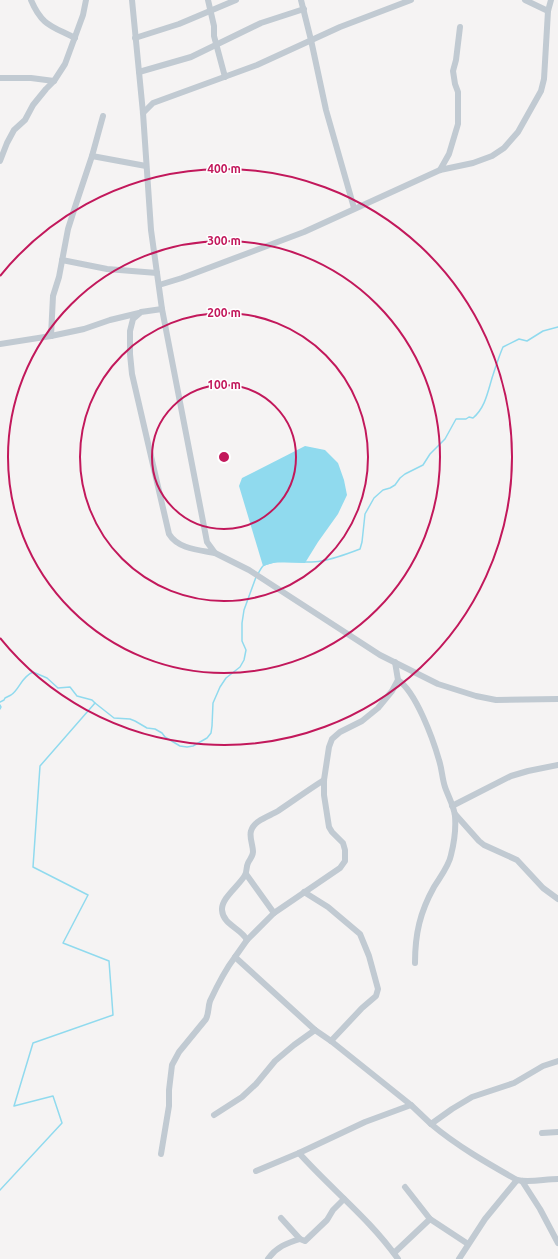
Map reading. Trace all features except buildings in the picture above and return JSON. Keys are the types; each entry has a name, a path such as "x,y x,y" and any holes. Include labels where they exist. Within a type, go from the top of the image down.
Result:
{"street":[{"path":"31,0 35,10 45,22 75,38"},
{"path":"0,161 14,130 25,120 33,105 54,81 65,64 83,15 86,0"},
{"path":"132,0 143,113 151,230 158,285 204,531 207,542 216,553"},
{"path":"208,0 214,26 214,36 225,77"},
{"path":"135,38 179,24 236,0"},
{"path":"301,0 326,110 354,208"},
{"path":"143,113 153,104 257,65 347,24 411,0"},
{"path":"525,0 548,11"},
{"path":"158,285 187,276 304,232 440,170 472,164 492,156 504,148 518,132 541,91 544,79 548,11 551,0"},
{"path":"139,72 191,57 261,23 304,10"},
{"path":"440,170 449,154 458,124 458,92 453,71 456,60 460,27"},
{"path":"0,78 31,78 54,81"},
{"path":"51,336 53,296 59,276 74,207 92,156 102,116"},
{"path":"92,156 146,166"},
{"path":"62,260 107,269 157,273"},
{"path":"0,344 51,336 84,329 140,312 162,310"},
{"path":"140,312 132,319 130,331 132,374 169,534 173,540 181,545 216,553 249,570 380,655 438,684 476,696 496,700 558,699"},
{"path":"161,1154 169,1110 169,1090 172,1065 179,1052 206,1019 210,1001 225,971 247,940 274,913 340,868 345,861 345,850 343,843 329,827 324,795 324,780 329,746 332,739 340,732 362,721 378,708 392,691 398,680 395,662"},
{"path":"398,680 403,683 414,699 428,728 440,761 444,785 455,814 455,828 451,855 432,890 418,925 415,945 415,963"},
{"path":"452,806 511,776 558,765"},
{"path":"247,940 240,931 232,926 224,917 222,908 225,901 246,874 248,862 253,853 251,831 254,826 324,780"},
{"path":"455,814 479,841 484,845 517,860 544,888 558,898"},
{"path":"246,874 274,913"},
{"path":"304,892 328,907 360,934 369,956 378,989 376,996 362,1008 331,1041"},
{"path":"235,957 315,1030 411,1105 430,1124 466,1150 520,1180 540,1209 558,1243"},
{"path":"214,1115 242,1097 256,1084 275,1061 315,1030"},
{"path":"430,1124 472,1097 514,1083 544,1066 558,1061"},
{"path":"256,1171 299,1153 365,1122 411,1105"},
{"path":"542,1133 558,1132"},
{"path":"299,1153 344,1200 366,1219 398,1259"},
{"path":"459,1259 485,1219 520,1180 558,1179"},
{"path":"405,1187 430,1219 468,1244"},
{"path":"268,1259 278,1248 289,1242 300,1239 305,1241 327,1220 333,1210 344,1200"},
{"path":"281,1218 300,1239"},
{"path":"394,1253 430,1219"}],"water":[{"path":"305,446 325,450 338,463 347,495 338,514 305,563 276,562 263,566 239,486 242,478"}],"waterway":[{"path":"258,574 263,566 269,563 321,561 336,558 360,549 365,514 374,498 383,490 395,485 405,474 423,465 430,454 445,439 456,419 466,419 469,417 473,418 477,414 484,404 503,347 519,339 527,341 543,331 558,327"},
{"path":"0,1190 62,1123 53,1096 14,1106 33,1043 113,1015 109,961 63,943 88,895 33,867 40,766 95,703 114,718 130,719 147,728 155,729 180,746 193,746 207,738 211,733 213,703 220,687 226,678 240,667 244,660 246,650 242,641 242,623 244,610 256,577"},
{"path":"0,702 11,695 26,677 33,672 47,678 58,688 70,687 77,696 92,700 95,703"},
{"path":"0,705 0,709"}]}
